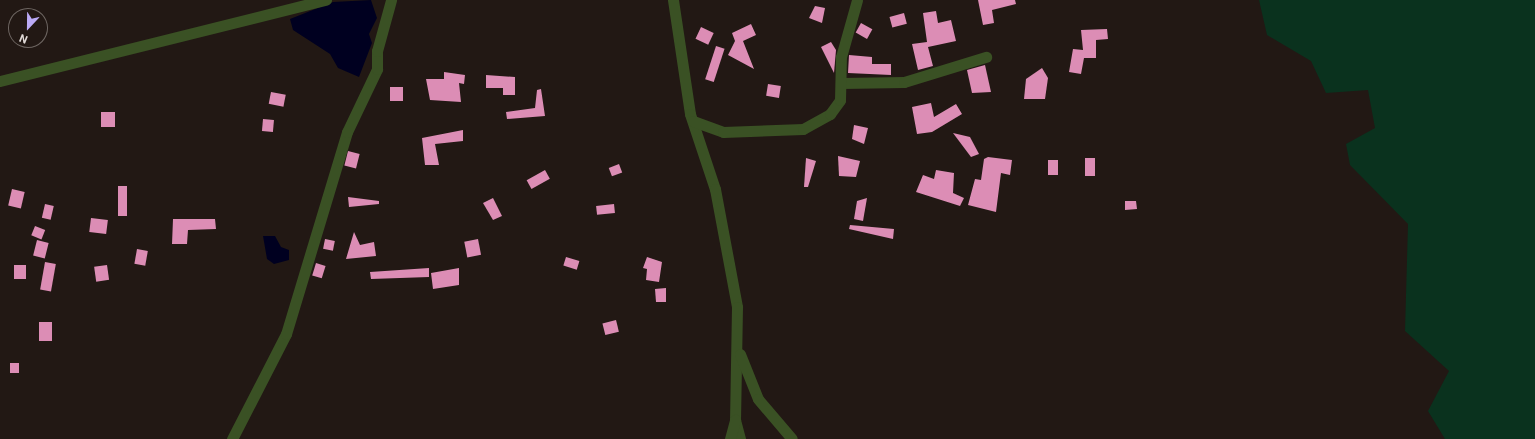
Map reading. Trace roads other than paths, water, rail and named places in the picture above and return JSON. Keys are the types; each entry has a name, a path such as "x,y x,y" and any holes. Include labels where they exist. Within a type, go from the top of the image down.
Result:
{"street":[{"path":"0,81 326,0"},
{"path":"232,439 286,334 347,132 377,69 377,51 391,0"},
{"path":"673,0 693,121 715,188 725,233 737,307 738,345 735,420 730,439"},
{"path":"693,121 723,132 803,129 837,106 842,83 841,57 857,0"},
{"path":"842,83 904,82 986,57"},
{"path":"738,345 758,399 792,439"},
{"path":"735,420 740,439"}],"water":[{"path":"371,0 377,18 369,34 372,43 359,77 338,68 330,54 293,30 290,19 333,2"},
{"path":"263,236 275,236 281,247 289,250 289,260 274,264 267,259"}]}
